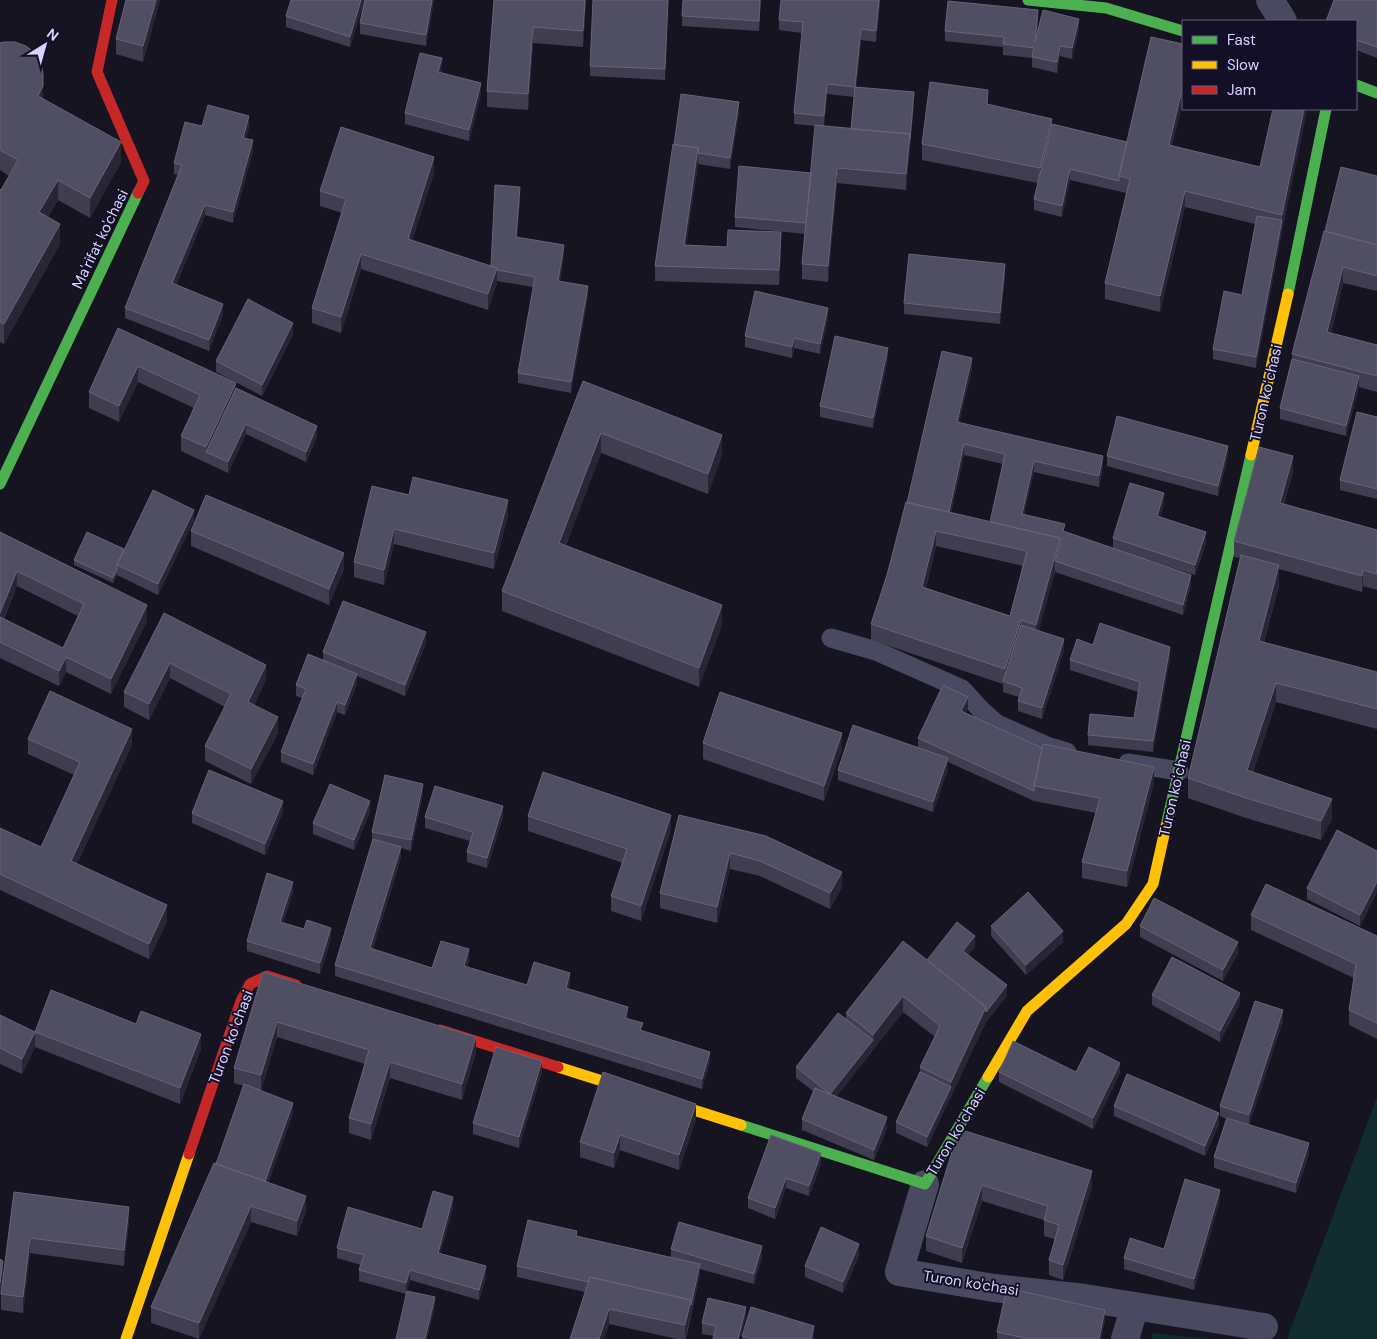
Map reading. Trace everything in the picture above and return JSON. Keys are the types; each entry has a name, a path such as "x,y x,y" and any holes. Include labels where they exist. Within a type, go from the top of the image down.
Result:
{"street":[{"name":"Ma'rifat ko'chasi","path":"0,484 123,222 144,182 97,72 112,0"},
{"path":"1028,0 1106,8 1182,31"},
{"path":"1270,0 1282,20"},
{"path":"1357,85 1377,93"},
{"name":"Turon koʻchasi","path":"426,1025 925,1184 1027,1011 1126,924 1153,884 1290,287 1326,110"},
{"name":"Turon koʻchasi","path":"126,1339 241,1001 250,984 267,976 304,987"},
{"name":"Turon ko'chasi","path":"925,1184 899,1272 994,1288 1085,1298 1264,1327"},
{"path":"1125,1339 1135,1306"}],"lane":[{"path":"832,638 876,651 962,689 997,724 1047,746 1081,755"},
{"path":"1108,760 1179,771"}],"green space":[{"path":"1377,1097 1377,1339 1287,1339"},
{"path":"1153,1333 1208,1339 1151,1339"}],"building":[{"path":"126,0 156,0 143,46 116,39"},
{"path":"291,0 361,0 350,37 286,16"},
{"path":"365,0 432,0 426,35 360,23"},
{"path":"494,0 585,0 583,31 533,27 528,94 487,91"},
{"path":"593,0 668,0 665,69 590,66"},
{"path":"683,0 760,0 759,21 682,16"},
{"path":"781,0 879,0 876,31 861,29 855,87 827,84 824,116 794,113 803,22 779,20"},
{"path":"1334,0 1377,0 1377,47 1357,40 1357,20 1326,20"},
{"path":"948,1 1038,10 1035,42 1043,10 1079,19 1072,48 1060,46 1057,62 1032,57 1034,48 1003,44 1004,37 945,31"},
{"path":"1151,37 1182,44 1182,89 1169,145 1260,167 1273,110 1304,110 1282,215 1185,191 1160,296 1105,283 1130,179 1119,176"},
{"path":"15,42 26,46 35,53 41,63 43,74 43,86 38,96 121,142 90,198 58,180 39,212 60,224 4,324 0,322 0,189 18,160 0,150 0,43"},
{"path":"420,53 442,58 438,72 481,83 469,130 405,113"},
{"path":"930,82 988,90 987,104 1052,119 1040,168 922,144"},
{"path":"855,87 914,92 910,139 910,134 851,129"},
{"path":"681,94 739,102 730,158 698,153 698,148 674,145"},
{"path":"208,105 249,116 243,138 253,140 233,212 205,205 172,283 223,304 209,340 125,308 182,165 174,163 185,122 202,126"},
{"path":"1052,124 1127,142 1119,181 1070,169 1062,206 1034,199"},
{"path":"815,125 910,134 906,174 837,168 828,266 802,264"},
{"path":"341,127 434,157 408,239 497,268 488,294 361,254 341,317 312,308 346,199 320,191"},
{"path":"673,144 698,148 684,245 727,247 728,230 781,232 779,270 655,266"},
{"path":"739,166 811,173 806,223 735,217"},
{"path":"1341,167 1377,176 1377,245 1325,231"},
{"path":"495,185 520,187 516,237 564,245 558,281 588,286 571,382 518,373 535,277 497,270 497,268 491,266"},
{"path":"1257,216 1282,220 1256,357 1213,349 1224,291 1242,295"},
{"path":"1324,231 1377,245 1377,276 1343,267 1327,332 1377,345 1377,376 1292,354"},
{"path":"909,254 1005,264 1000,313 904,303"},
{"path":"755,291 828,308 820,344 794,338 792,347 745,336"},
{"path":"248,299 293,323 262,385 216,361"},
{"path":"118,328 236,383 206,447 181,436 200,395 138,366 119,406 89,392"},
{"path":"835,336 888,348 873,418 820,406"},
{"path":"942,351 972,358 957,422 1103,456 1099,476 1034,461 1022,514 1065,524 1063,531 1191,575 1183,605 1055,561 1060,538 990,522 1005,454 964,444 949,512 907,503"},
{"path":"1292,359 1359,376 1346,426 1280,408"},
{"path":"583,381 722,435 708,474 601,433 559,543 722,605 699,668 502,591"},
{"path":"236,388 317,426 306,452 246,424 228,462 206,452"},
{"path":"1357,412 1377,417 1377,489 1340,480"},
{"path":"1117,416 1228,446 1218,486 1107,456"},
{"path":"1259,447 1293,456 1280,503 1377,530 1377,574 1363,570 1362,576 1234,541"},
{"path":"413,477 508,500 494,553 394,529 384,570 354,562 372,486 409,495"},
{"path":"1130,483 1164,493 1157,516 1206,532 1195,565 1113,538"},
{"path":"153,490 194,510 158,584 117,565"},
{"path":"206,495 344,553 329,589 191,531"},
{"path":"906,502 1060,538 1036,625 1021,620 1005,669 871,624 887,575","holes":["936,531 1027,551 1010,616 922,587"]},
{"path":"0,532 147,605 111,679 66,657 59,671 0,642 0,617 63,648 84,604 17,571 0,613"},
{"path":"87,532 124,549 113,578 74,560"},
{"path":"1241,555 1279,565 1259,641 1377,672 1377,709 1276,683 1247,770 1332,799 1321,821 1188,778"},
{"path":"343,601 426,632 405,685 323,652"},
{"path":"164,613 266,665 248,702 278,717 251,769 205,746 231,694 170,663 149,704 124,692"},
{"path":"1100,623 1170,647 1153,741 1088,735 1090,714 1134,718 1140,682 1070,660 1077,639 1093,645"},
{"path":"1021,625 1064,639 1042,708 1018,701 1022,688 1003,681"},
{"path":"308,654 357,674 345,705 337,702 313,764 281,752 306,689 296,685"},
{"path":"943,685 968,697 961,711 1042,748 1034,791 918,738"},
{"path":"50,691 132,729 71,861 167,905 149,944 0,874 0,828 41,847 80,762 28,739"},
{"path":"720,692 842,733 824,786 703,743"},
{"path":"853,725 948,758 933,802 838,770"},
{"path":"1043,744 1154,767 1127,871 1082,862 1100,798 1034,786"},
{"path":"209,770 283,801 265,844 192,813"},
{"path":"543,772 671,815 641,906 611,896 627,849 528,816"},
{"path":"385,775 423,784 411,840 372,832"},
{"path":"330,784 370,801 354,840 313,823"},
{"path":"435,786 503,806 487,858 467,852 473,832 425,817"},
{"path":"679,815 766,836 842,872 830,893 760,861 730,853 717,907 660,893"},
{"path":"1337,830 1377,851 1377,882 1360,915 1307,888"},
{"path":"373,839 401,847 370,948 432,968 441,941 469,949 464,966 527,985 534,962 570,973 566,988 628,1007 625,1018 643,1023 640,1030 710,1052 702,1079 335,965"},
{"path":"267,873 293,882 280,922 304,929 307,920 331,928 320,963 247,941"},
{"path":"1266,884 1377,936 1377,1023 1349,1010 1356,964 1251,915"},
{"path":"1028,892 1063,931 1026,965 991,926"},
{"path":"1154,898 1238,942 1223,970 1140,926"},
{"path":"957,922 975,936 963,951 1007,985 986,1012 986,1007 927,960"},
{"path":"903,941 986,1007 951,1082 920,1067 940,1026 903,996 873,1035 846,1013"},
{"path":"1172,957 1240,993 1220,1031 1152,995"},
{"path":"263,972 476,1037 462,1084 390,1062 371,1124 349,1118 369,1050 277,1022 261,1075 234,1068"},
{"path":"51,990 136,1024 141,1011 201,1034 180,1088 35,1032"},
{"path":"1255,1001 1283,1010 1249,1115 1220,1106"},
{"path":"838,1013 873,1040 830,1094 796,1067"},
{"path":"0,1015 35,1032 22,1059 0,1048"},
{"path":"1013,1041 1076,1072 1089,1047 1120,1063 1093,1118 999,1072"},
{"path":"496,1047 542,1061 519,1137 473,1123"},
{"path":"603,1072 696,1104 679,1155 620,1135 614,1153 580,1142"},
{"path":"920,1072 951,1087 927,1137 896,1122"},
{"path":"1127,1074 1219,1113 1205,1146 1114,1106"},
{"path":"244,1084 293,1103 265,1181 216,1164"},
{"path":"815,1088 887,1117 874,1150 802,1119"},
{"path":"1227,1118 1309,1143 1296,1183 1214,1157"},
{"path":"959,1129 1092,1171 1063,1265 1049,1260 1059,1225 1044,1220 1048,1206 982,1185 962,1248 926,1236"},
{"path":"771,1135 821,1153 809,1186 786,1178 775,1208 748,1198"},
{"path":"214,1163 306,1196 297,1221 251,1206 199,1323 151,1307"},
{"path":"1185,1179 1220,1190 1194,1279 1124,1258 1130,1238 1164,1249"},
{"path":"433,1191 453,1197 438,1253 486,1266 479,1290 410,1270 406,1283 359,1270 364,1255 337,1248 348,1207 422,1229"},
{"path":"14,1192 129,1207 124,1250 30,1238 23,1297 1,1294"},
{"path":"528,1220 577,1231 576,1236 700,1264 691,1305 691,1300 590,1277 588,1282 517,1266"},
{"path":"679,1222 762,1246 754,1274 671,1249"},
{"path":"821,1227 859,1244 843,1282 805,1266"},
{"path":"0,1259 3,1261 0,1283"},
{"path":"590,1277 691,1300 685,1325 609,1309 599,1339 570,1339"},
{"path":"1007,1288 1105,1310 1099,1339 1029,1339 997,1332"},
{"path":"407,1291 435,1297 425,1339 396,1339"},
{"path":"708,1298 746,1307 738,1339 713,1339 716,1326 702,1323"},
{"path":"751,1307 814,1326 811,1339 752,1339 742,1336"}],"traffic: fast":[{"path":"1028,0 1106,8 1182,31"},
{"path":"1357,85 1377,93"},
{"path":"1288,294 1326,110"},
{"path":"0,484 138,193"},
{"path":"1166,826 1251,455"},
{"path":"741,1125 925,1184 988,1077"}],"traffic: slow":[{"path":"1251,455 1288,294"},
{"path":"988,1077 1027,1011 1126,924 1153,884 1166,826"},
{"path":"558,1067 741,1125"},
{"path":"126,1339 189,1154"}],"traffic: jam":[{"path":"112,0 97,72 144,181 138,193"},
{"path":"189,1154 241,1001 250,984 267,976 296,985"},
{"path":"440,1030 558,1067"}]}
